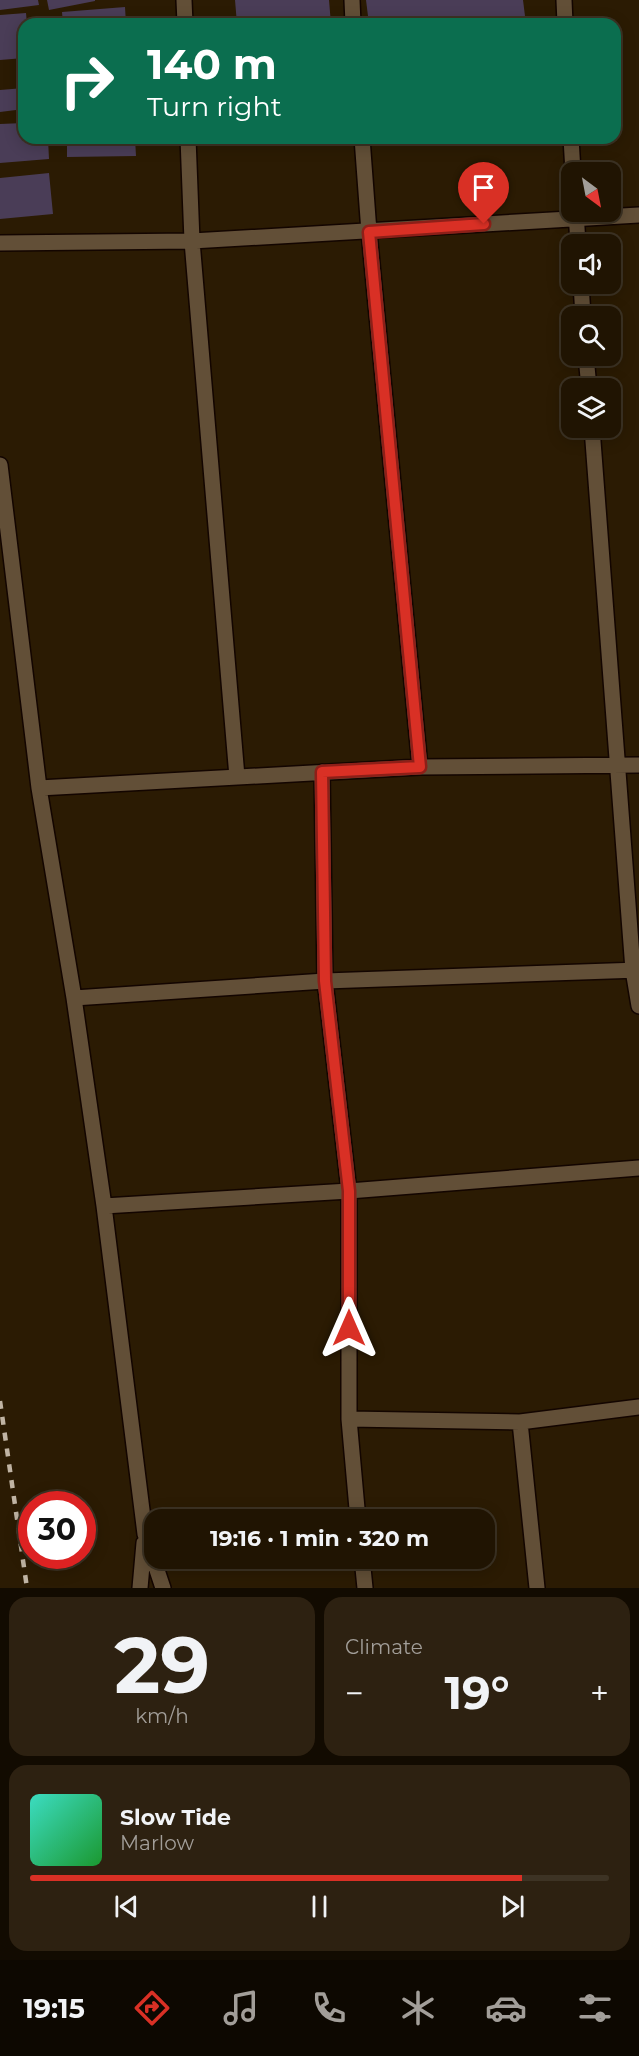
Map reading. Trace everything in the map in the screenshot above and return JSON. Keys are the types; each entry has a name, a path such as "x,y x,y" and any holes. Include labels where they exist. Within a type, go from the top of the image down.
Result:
{"street":[{"path":"184,0 185,18"},
{"path":"352,0 353,18"},
{"path":"564,0 565,18"},
{"path":"189,144 192,241 237,777"},
{"path":"362,144 420,767"},
{"path":"572,144 573,162"},
{"path":"621,215 639,215"},
{"path":"0,243 192,241 369,232 561,216"},
{"path":"593,438 639,1006"},
{"path":"0,465 39,788 75,998 104,1206 144,1526"},
{"path":"39,788 420,767 639,765"},
{"path":"322,772 325,981 349,1191 349,1419 357,1509"},
{"path":"75,998 325,981 636,970"},
{"path":"104,1206 349,1191 639,1168"},
{"path":"349,1419 520,1422 639,1407"},
{"path":"520,1422 537,1588"},
{"path":"140,1588 144,1545"},
{"path":"156,1569 162,1588"},
{"path":"363,1569 365,1588"}],"building":[{"path":"0,0 38,0 39,5 0,10"},
{"path":"47,0 95,0 95,1 49,10"},
{"path":"235,0 329,0 330,18 236,18"},
{"path":"366,0 523,0 525,18 368,18"},
{"path":"125,7 126,18 62,18 62,12"},
{"path":"26,13 26,18 18,18 18,58 0,60 0,15"},
{"path":"18,88 18,110 0,112 0,90"},
{"path":"18,123 18,144 48,144 49,159 0,163 0,124"},
{"path":"67,144 135,144 136,156 67,157"},
{"path":"49,173 53,214 0,219 0,178"}],"railway":[{"path":"0,1401 27,1588"}],"route":[{"path":"349,1328 349,1191 325,981 322,772 420,767 369,232 484,224"}]}
